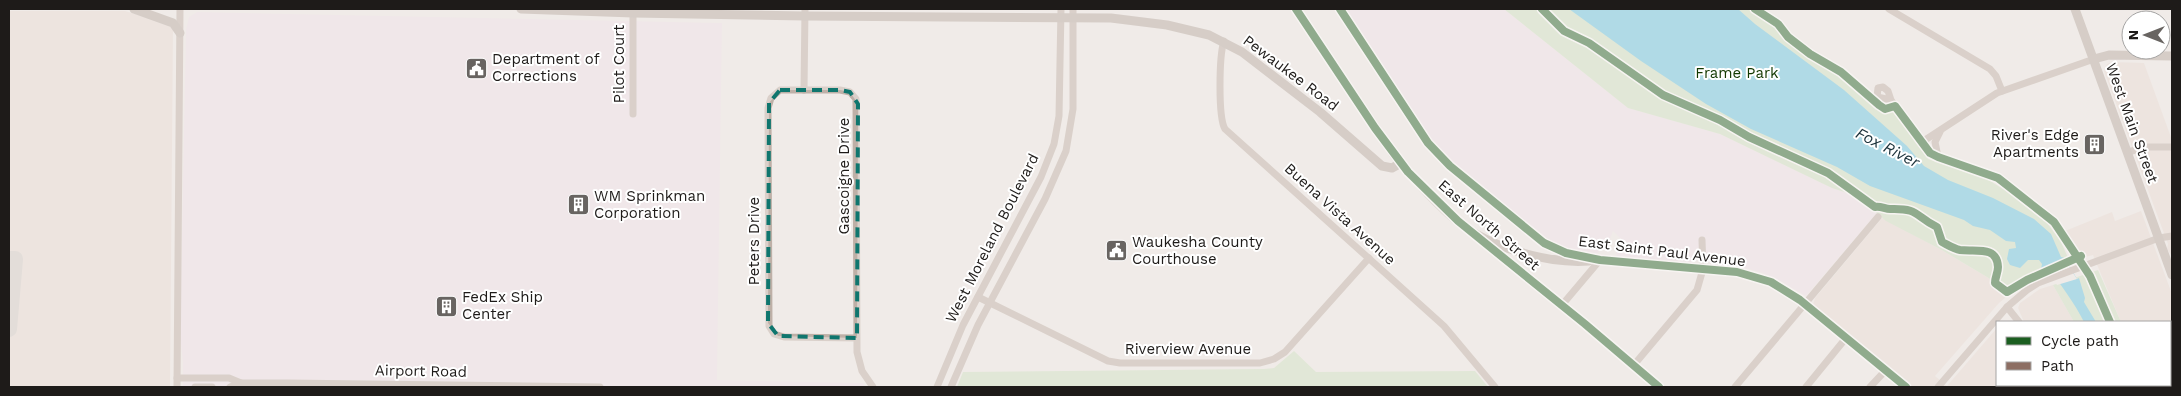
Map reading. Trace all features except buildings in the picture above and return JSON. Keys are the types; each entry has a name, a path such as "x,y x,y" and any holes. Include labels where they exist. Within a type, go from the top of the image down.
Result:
{"main road":[{"path":"134,9 173,23 180,33"},
{"name":"Pewaukee Road","path":"521,9 633,14 1073,13 1153,22 1193,31 1224,41 1242,52 1298,94 1382,166 1392,168 1401,163"},
{"name":"East North Street","path":"1296,9 1375,128 1401,163 1458,221 1474,232 1498,244 1544,258 1575,262 1600,260"},
{"name":"East Saint Paul Avenue","path":"1340,9 1415,126 1440,157 1544,243 1566,253 1600,260 1703,269 1758,277 1779,285 1906,387"},
{"name":"West Main Street","path":"2075,9 2172,275"},
{"path":"2094,59 2109,55 2172,56"}],"street":[{"path":"177,387 180,9"},
{"path":"1889,9 1990,68 1996,76 2002,91"},
{"path":"804,90 805,13"},
{"name":"West Moreland Boulevard","path":"937,387 978,296 1041,177 1056,134 1059,116 1061,13"},
{"name":"West Moreland Boulevard","path":"951,387 967,347 989,302 1056,176 1069,137 1073,109 1073,13"},
{"name":"Pilot Court","path":"633,14 633,114"},
{"name":"Buena Vista Avenue","path":"1224,41 1221,58 1221,120 1225,129 1444,326 1495,387"},
{"path":"1922,142 2002,91 2094,59"},
{"path":"1060,63 1074,64"},
{"name":"Gascoigne Drive","path":"804,90 846,90 855,96 858,104 857,338 860,363 864,374 873,387"},
{"name":"Peters Drive","path":"804,90 778,91 769,103 768,326 774,334 784,337 857,338"},
{"path":"1891,100 1928,150 1938,158 1992,176 2007,185 2054,222 2090,276 2110,321"},
{"path":"1938,158 1935,142 1943,130"},
{"path":"1056,134 1069,137"},
{"path":"2128,152 2147,147 2172,147"},
{"path":"1735,387 1878,217"},
{"name":"East North Street","path":"1474,232 1659,387"},
{"path":"1938,387 2007,307 2027,290 2083,266 2159,238 2172,236"},
{"path":"1634,366 1698,290 1703,269 1702,240"},
{"name":"Riverview Avenue","path":"978,296 1108,361 1120,363 1260,363 1274,359 1285,352 1369,258"},
{"path":"1562,306 1600,260"},
{"path":"2007,307 2018,321"},
{"path":"1806,387 1846,338"},
{"path":"956,342 967,347"},
{"path":"1870,387 1885,370"},
{"name":"Airport Road","path":"177,378 229,378 241,383"},
{"name":"Airport Road","path":"230,387 241,383 600,387"},
{"path":"195,387 212,387"}],"highlighted area":[{"path":"780,90 840,90 850,92 858,104 857,338 778,336 768,323 769,103"}],"shaded area":[{"path":"1345,9 1504,9 1628,108 1720,134 1832,188 1857,196 1877,213 1806,296 1763,273 1746,268 1710,264 1707,261 1706,253 1698,252 1696,260 1691,263 1617,257 1616,252 1624,242 1613,231 1610,239 1597,254 1562,247 1545,238 1522,221 1448,159 1427,136"},
{"path":"9,11 125,11 167,23 173,30 170,387 9,387"},
{"path":"197,12 722,23 717,380 863,383 865,387 183,387 180,336 186,29 189,17"},
{"path":"2113,62 2144,63 2172,140 2172,256 2167,249 2168,244 2104,71 2107,64"},
{"path":"2141,211 2172,294 2172,387 2138,386 2171,386 2171,321 2121,321 2093,255 2085,257 2080,255 2065,231 2112,212 2115,221"},
{"path":"1882,218 1940,249 2012,292 1999,303 1935,376 1947,386 1996,329 1996,386 2089,387 1913,387 1813,305 1815,298"},
{"path":"2053,285 2073,321 2024,321 2018,308 2020,303 2040,289"}],"green space":[{"name":"Frame Park","path":"1504,9 1760,9 1780,22 1791,37 1798,41 1807,51 1819,58 1833,61 1864,86 1876,100 1886,103 1928,159 1987,179 2047,223 2060,240 2070,262 2028,281 2012,292 1940,249 1886,221 1857,196 1832,188 1720,134 1628,108"},
{"path":"2098,270 2121,321 2073,321 2053,285"},
{"path":"1294,351 1316,372 1475,371 1488,387 957,387 963,372 1274,368"}],"water":[{"name":"Fox River","path":"1569,9 1738,9 1755,24 1844,90 1907,146 1924,166 1948,180 1993,198 2034,219 2051,234 2061,257 2065,258 2077,279 2079,278 2085,298 2084,302 2095,321 2083,321 2049,268 2041,269 2042,264 2039,260 2028,260 2020,268 2010,265 2007,259 2009,249 2016,248 2015,242 2006,241 1990,230 1973,226 1964,220 1870,186 1837,167 1751,129 1706,104 1641,61"}],"pier":[{"path":"2066,262 2077,279 2057,285 2048,271 2045,272 2043,270"}],"taxiway":[{"path":"9,259 15,259 9,329"}],"cycle path":[{"path":"1296,9 1375,128 1408,172 1458,221 1659,387"},
{"path":"1340,9 1428,143 1450,166 1544,243 1566,253 1600,260 1737,272 1771,282 1800,300 1906,387"},
{"path":"1542,9 1564,31 1589,43 1663,95 1720,120 1749,137 1828,173 1875,207 1912,211 1937,227 1942,242 1951,247 1960,250 1984,251 1994,255 1998,267 1995,283 2007,292 2027,280 2081,256"},
{"path":"1755,9 1778,24 1788,37 1810,54 1841,72 1879,105 1885,109 1895,106 1930,153 1998,178 2054,222 2090,276 2110,321"}],"place":[{"name":"Department of Corrections","path":"476,68"},
{"name":"River's Edge Apartments","path":"2095,144"},
{"name":"WM Sprinkman Corporation","path":"578,205"},
{"name":"Waukesha County Courthouse","path":"1116,251"},
{"name":"FedEx Ship Center","path":"446,306"}]}
